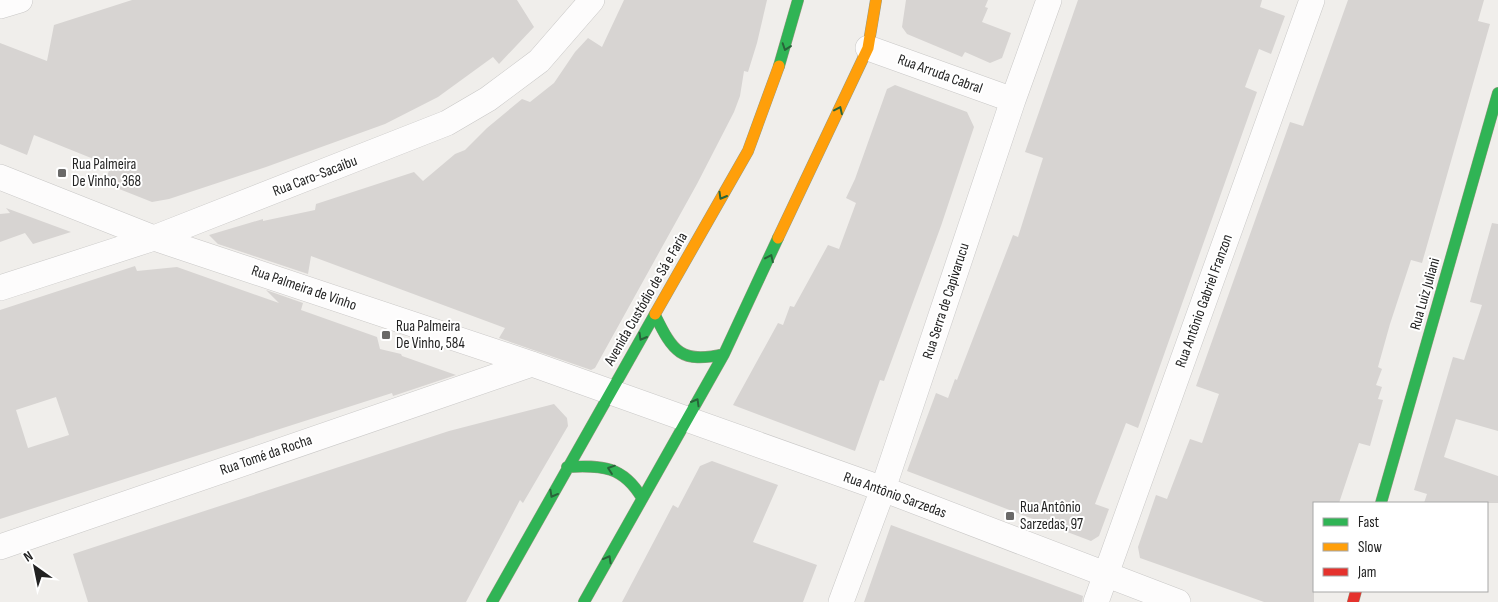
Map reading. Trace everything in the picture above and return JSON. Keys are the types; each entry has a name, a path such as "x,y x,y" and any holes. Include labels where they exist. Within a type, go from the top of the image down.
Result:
{"street":[{"path":"0,6 20,0"},
{"name":"Rua Caro-Sacaibu","path":"0,288 154,238 447,123 488,99 539,61 592,0"},
{"name":"Avenida Custódio de Sá e Faria","path":"492,602 748,150 787,44 798,0"},
{"path":"584,602 724,354 868,48 876,0"},
{"name":"Rua Serra de Capivarucu","path":"841,602 883,489 1013,100 1049,0"},
{"name":"Rua Antônio Gabriel Franzon","path":"1096,602 1312,0"},
{"name":"Rua Arruda Cabral","path":"868,48 1013,100"},
{"name":"Rua Luiz Juliani","path":"1381,502 1498,93"},
{"name":"Rua Palmeira de Vinho","path":"0,177 154,238 532,364 610,392"},
{"path":"655,315 671,347 679,354 697,360 724,354"},
{"name":"Rua Tomé da Rocha","path":"0,547 532,364"},
{"name":"Rua Antônio Sarzedas","path":"610,392 883,489 1178,602"},
{"path":"568,467 607,467 628,476 642,498"}],"building":[{"path":"132,0 517,0 534,27 499,64 493,57 438,97 385,124 266,167 169,199 152,202 104,183 111,166 34,135 27,155 0,144 0,43 47,61 54,25"},
{"path":"624,0 767,0 757,43 748,72 744,71 740,96 734,112 697,184 595,368 591,370 499,338 505,328 311,256 308,274 218,244 209,235 263,219 263,221 315,210 316,204 414,172 423,181 455,154 465,150 487,128 522,99 530,102 554,83 575,52 588,38 602,47"},
{"path":"906,0 988,0 985,7 988,8 982,22 1011,33 1002,58 990,63 965,52 962,57 907,34 902,27"},
{"path":"1078,0 1262,0 1260,7 1285,16 1271,54 1259,49 1245,87 1257,92 1138,428 1126,423 1095,504 1109,509 1099,536 1091,541 907,471 936,393 948,398 955,379 957,380 1013,235 1018,237 1043,158 1025,152"},
{"path":"1348,0 1484,0 1478,21 1490,24 1422,263 1411,260 1378,367 1382,369 1376,385 1382,387 1378,399 1383,400 1370,446 1359,443 1339,502 1313,502 1314,602 1264,602 1140,558 1138,547 1156,495 1167,499 1190,439 1202,443 1219,394 1196,386 1290,122 1303,126"},
{"path":"895,85 967,112 974,127 941,226 884,381 880,380 855,451 733,405 778,323 783,325 790,306 794,307 828,245 839,249 856,203 846,198 855,179 887,89"},
{"path":"6,208 71,232 33,244 25,233 0,242 0,214 10,213"},
{"path":"1492,223 1498,224 1498,431 1456,419 1444,457 1498,476 1498,503 1424,502 1427,494 1414,490 1453,357 1464,360 1482,305 1470,302"},
{"path":"135,266 137,271 177,267 279,303 266,290 303,303 301,310 377,337 380,349 401,354 402,356 456,375 393,396 392,393 0,519 0,310","holes":["56,397 69,435 28,448 16,410"]},
{"path":"554,404 567,418 568,426 523,503 520,500 466,602 88,602 73,554 449,431"},
{"path":"712,461 778,485 753,542 817,565 803,602 622,602 673,505 678,508 700,466"},
{"path":"891,525 1083,596 1082,602 864,602"}],"traffic: fast":[{"path":"779,66 798,0"},
{"path":"1381,502 1498,93"},
{"path":"584,602 724,354 778,238"},
{"path":"492,602 655,314"},
{"path":"655,315 667,338 680,352 688,356 698,357 724,354"},
{"path":"567,467 601,467 610,470 627,479 642,498"}],"traffic: slow":[{"path":"778,238 868,48 876,0"},
{"path":"655,314 748,151 779,66"}],"traffic: jam":[{"path":"1353,602 1356,592"}],"place":[{"name":"Rua Palmeira De Vinho, 368","path":"62,173"},
{"name":"Rua Palmeira De Vinho, 584","path":"386,335"},
{"name":"Rua Antônio Sarzedas, 97","path":"1010,516"}]}
